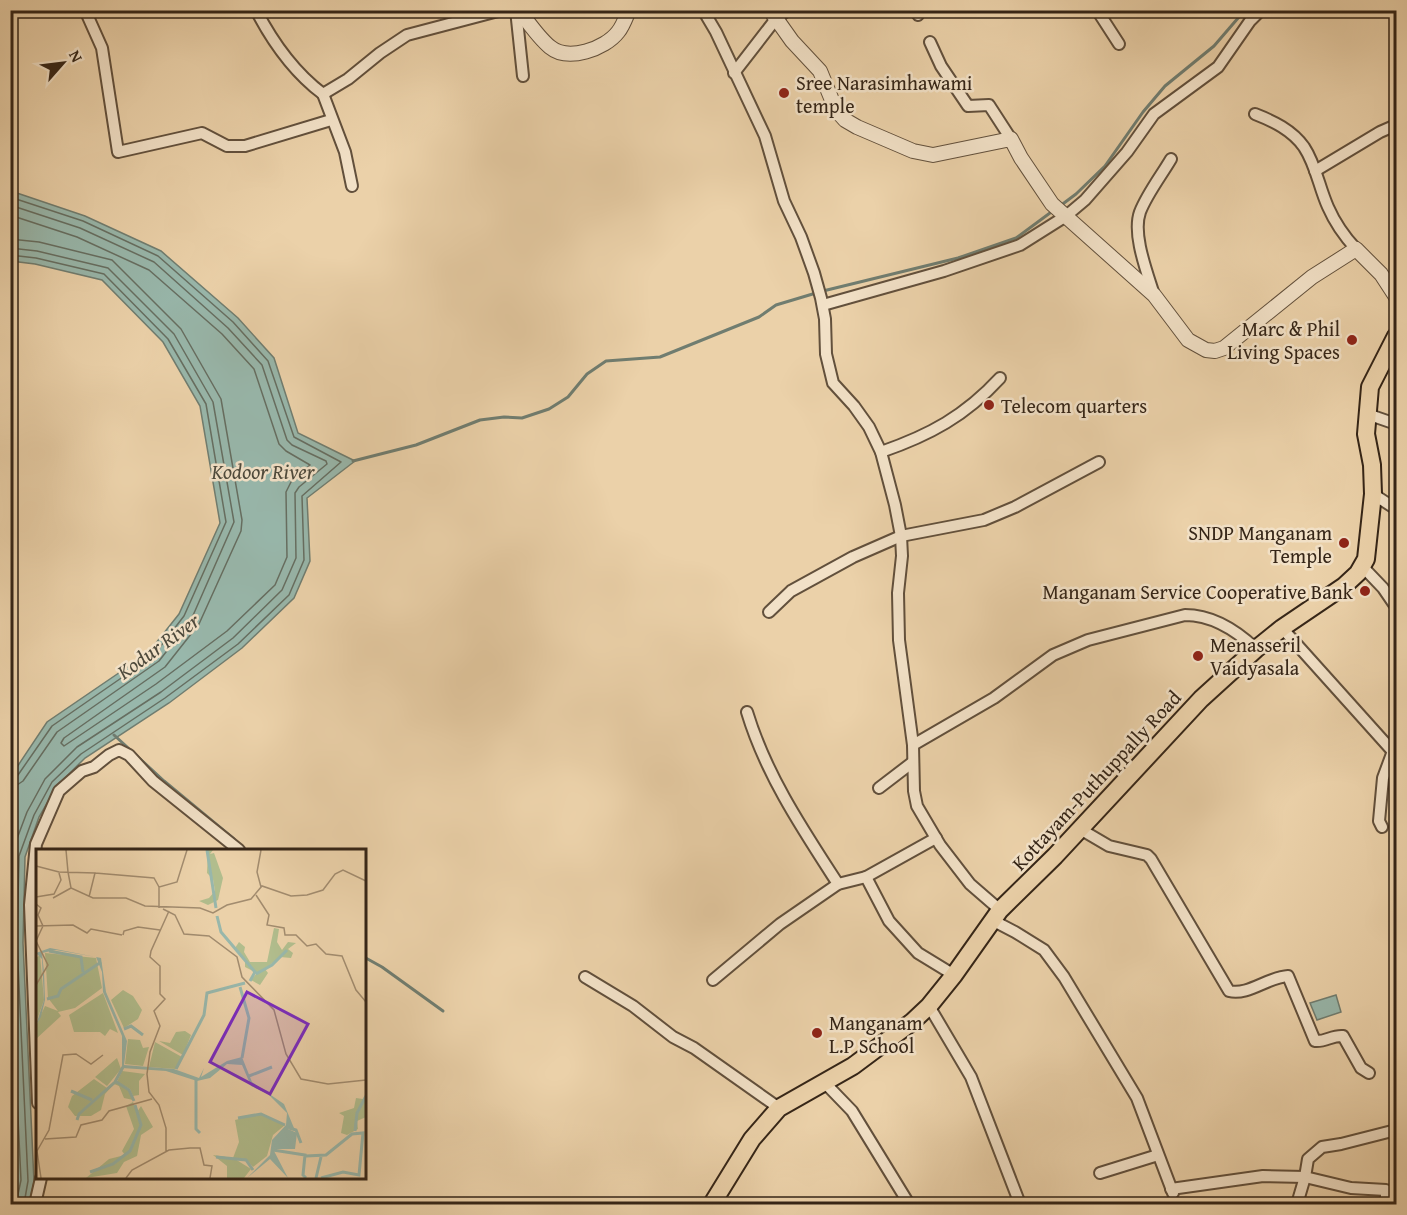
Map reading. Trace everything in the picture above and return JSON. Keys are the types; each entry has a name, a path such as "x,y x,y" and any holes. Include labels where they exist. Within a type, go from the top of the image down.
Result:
{"main road":[{"path":"1362,566 1366,559 1373,494 1372,465 1366,434 1370,387 1396,336"},
{"name":"Kottayam-Puthuppally Road","path":"713,1204 752,1139 778,1108 853,1066 912,1022 929,1006 954,975 996,915 1080,830 1201,699 1282,628 1344,586 1362,566"}],"street":[{"path":"85,10 102,48 118,152 202,133 227,146 244,146 332,120"},
{"path":"256,10 269,34 313,86 323,94 345,152 352,186"},
{"path":"323,94 348,79 407,35 502,10"},
{"path":"517,10 551,48 566,54 582,52 605,43 619,31 629,10"},
{"path":"517,10 523,76"},
{"path":"703,10 716,32 765,136 784,201 801,237 822,301 826,354 833,383 869,427 881,452 901,536 902,556 898,593 899,640 913,745 914,791 917,806 936,838 996,915 1015,932 1044,950 1064,977 1137,1098 1172,1191 1263,1176 1305,1177 1352,1188 1386,1190 1386,1204"},
{"path":"734,73 772,15 787,10"},
{"path":"1097,10 1119,44"},
{"path":"822,301 944,271 1020,245 1060,211 1085,200 1155,114 1218,67 1250,21 1261,10"},
{"path":"772,15 820,71 836,110 845,120 857,127 914,151 933,154 954,152 1011,139"},
{"path":"930,42 941,66 968,106 989,105 1021,158 1060,211 1154,295 1188,340 1206,350 1215,351 1224,348 1312,277 1356,249"},
{"path":"1255,114 1274,122 1303,145 1335,220 1356,249 1381,274 1396,297"},
{"path":"1315,171 1380,132 1396,125"},
{"path":"1154,295 1142,252 1138,225 1140,211 1171,159"},
{"path":"881,452 914,441 950,422 982,398 1000,378"},
{"path":"1367,414 1396,424"},
{"path":"769,612 790,591 853,556 901,536 984,520 1016,507 1100,462"},
{"path":"1373,494 1396,509"},
{"path":"1362,566 1383,588 1396,607"},
{"path":"913,745 994,698 1053,655 1088,640 1185,615 1196,615 1226,627 1243,637 1256,650"},
{"path":"1282,628 1395,753 1383,778 1379,821 1382,827"},
{"path":"747,712 754,737 791,812 838,884"},
{"path":"36,1054 30,905 36,844 59,791 82,771 94,767 109,754 119,750 129,755 153,781 238,849"},
{"path":"879,788 913,762"},
{"path":"1080,830 1109,846 1147,855 1151,859 1229,991 1237,993 1278,976 1288,976 1315,1041 1323,1042 1335,1035 1343,1036 1361,1068 1370,1073"},
{"path":"713,980 780,924 838,884 866,877 936,838"},
{"path":"866,877 889,921 918,953 954,975"},
{"path":"585,977 633,1006 673,1037 710,1059 778,1108"},
{"path":"929,1006 971,1077 1020,1204"},
{"path":"824,1082 852,1111 909,1204"},
{"path":"1297,1204 1308,1159 1322,1147 1396,1130"},
{"path":"1100,1173 1158,1155"},
{"path":"35,1204 41,1179"}],"water":[{"name":"Kodoor River","path":"11,191 85,216 161,251 238,318 274,358 298,433 355,461 307,498 310,561 294,598 242,648 169,703 85,758 57,786 39,817 25,857 23,943 34,1182 29,1204 10,1204 11,776 47,722 148,653 179,614 220,523 200,406 163,342 102,280 35,264 11,261"},
{"path":"1336,995 1341,1012 1317,1020 1310,1003"}],"waterway":[{"path":"1060,206 1105,166 1143,112 1165,86 1214,46 1245,10"},
{"path":"823,291 958,258 1016,238 1054,210"},
{"path":"353,461 416,445 480,420 504,417 522,418 549,409 568,397 587,374 606,361 660,357 759,317 776,305 816,293"},
{"path":"114,735 164,781 234,839"},
{"path":"366,958 443,1011"}],"place":[{"name":"Sree Narasimhawami temple","path":"784,93"},
{"name":"Marc & Phil Living Spaces","path":"1352,340"},
{"name":"Telecom quarters","path":"989,405"},
{"name":"SNDP Manganam Temple","path":"1344,543"},
{"name":"Manganam Service Cooperative Bank","path":"1365,591"},
{"name":"Menasseril Vaidyasala","path":"1198,656"},
{"name":"Manganam L.P School","path":"817,1033"}],"water label":[{"name":"Kodur River","path":"158,646"}]}
